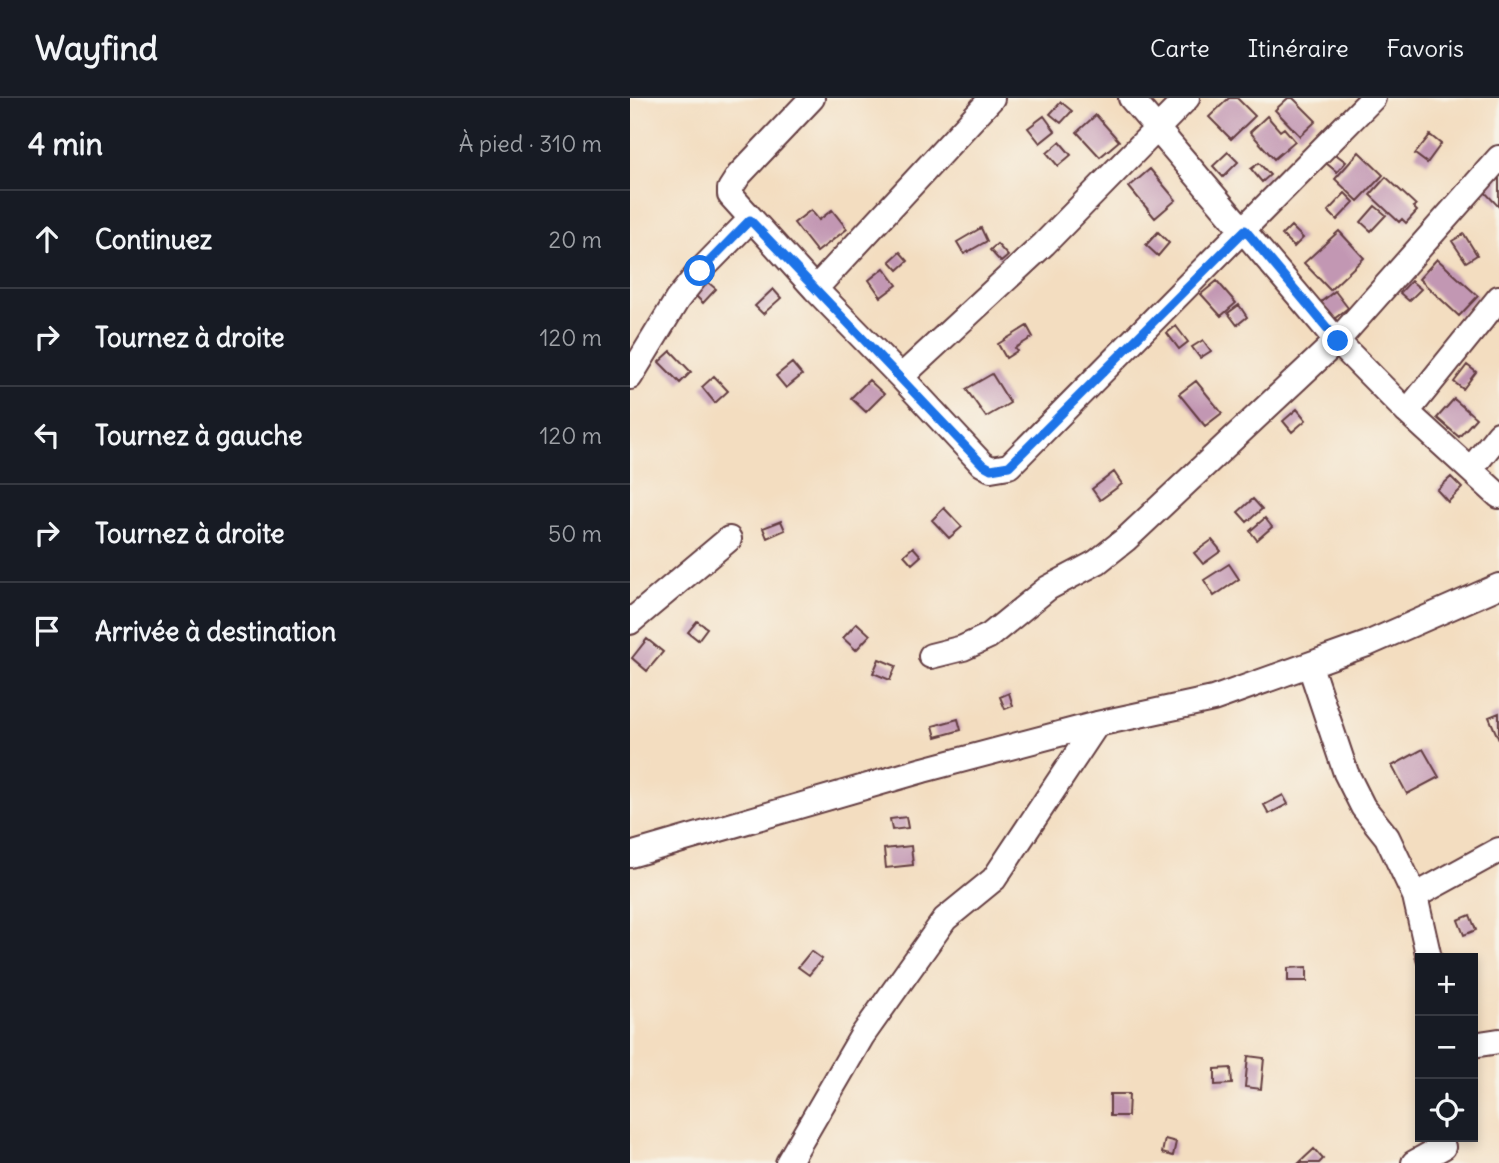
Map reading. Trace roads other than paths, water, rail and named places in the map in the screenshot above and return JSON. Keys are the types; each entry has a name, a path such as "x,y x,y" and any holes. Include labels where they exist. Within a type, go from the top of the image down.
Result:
{"street":[{"path":"812,98 733,182 730,195 815,289 982,464 991,469 1009,466 1373,98"},
{"path":"815,289 992,98"},
{"path":"1131,98 1338,341 1408,412 1499,496"},
{"path":"901,377 1044,244 1187,98"},
{"path":"932,656 963,648 989,636 1048,588 1106,555 1338,341 1499,158"},
{"path":"630,377 677,300 700,271 750,220"},
{"path":"1408,412 1499,298"},
{"path":"1471,469 1499,434"},
{"path":"631,620 729,539"},
{"path":"630,855 923,770 1097,724 1213,699 1310,666 1499,586"},
{"path":"1310,666 1346,773 1363,807 1387,837 1415,896 1428,953"},
{"path":"788,1163 862,1036 946,919 994,879 1097,724"},
{"path":"1415,896 1499,850"},
{"path":"1478,1044 1499,1041"},
{"path":"1414,1163 1445,1149"}]}
